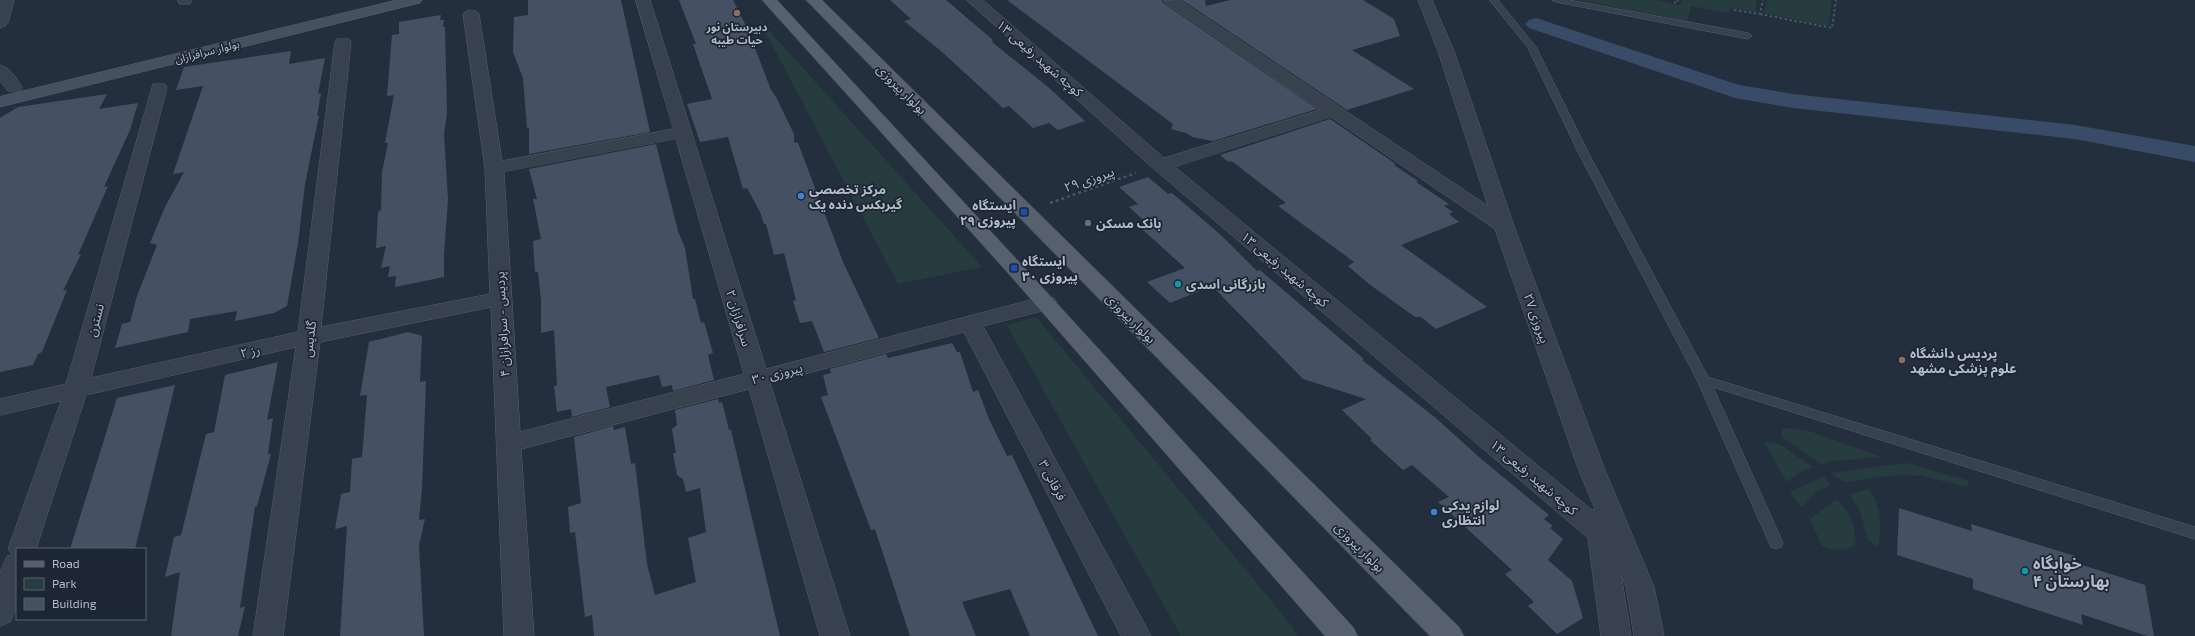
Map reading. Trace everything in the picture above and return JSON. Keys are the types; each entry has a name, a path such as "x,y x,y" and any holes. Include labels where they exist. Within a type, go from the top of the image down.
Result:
{"main road":[{"name":"بولوار سرافرازان","path":"7,88 367,0"},
{"name":"بولوار سرافرازان","path":"0,102 415,0"},
{"path":"769,0 1046,303 1329,628 1343,636"},
{"name":"بولوار پیروزی","path":"813,0 1449,636"}],"street":[{"path":"0,23 7,0"},
{"name":"سرافرازان ۲","path":"643,0 835,636"},
{"name":"کوچه شهید رفیعی ۱۳","path":"974,0 1161,165 1601,533"},
{"name":"پیروزی ۲۷","path":"1425,0 1446,51 1504,226 1591,468 1640,587 1649,636"},
{"path":"1170,1 1504,226"},
{"name":"پردیس - سرافرازان ۴","path":"471,14 494,168 519,636"},
{"name":"گلدیس","path":"268,636 309,337 343,42"},
{"path":"0,70 7,88"},
{"name":"نسترن","path":"22,548 76,391 159,88"},
{"path":"1161,165 1333,110"},
{"path":"494,168 683,132"},
{"name":"رز ۲","path":"0,407 309,337 501,298"},
{"name":"پیروزی ۳۰","path":"508,444 971,324 1046,303"},
{"name":"فرقانی ۳","path":"971,324 1136,636"},
{"path":"1591,468 1616,636"},
{"path":"0,614 16,567"}],"lane":[{"path":"1494,0 1532,47 1584,154 1703,380 1776,543"},
{"path":"1556,0 1748,36"},
{"path":"1703,380 2195,533"}],"path":[{"path":"1670,2 1677,3 1678,0"},
{"path":"1760,14 1763,0"},
{"path":"1734,10 1832,28 1836,0"},
{"name":"پیروزی ۲۹","path":"1024,212 1161,165"}],"green space":[{"path":"1578,0 1656,0 1680,5 1682,0 1757,0 1755,12 1730,8 1729,13 1691,6 1687,21"},
{"path":"1767,0 1832,0 1828,26 1764,13"},
{"path":"758,18 982,267 898,284"},
{"path":"1036,317 1292,626 1297,636 1181,636 1007,325"},
{"path":"1790,428 1812,432 1882,457 1831,461 1821,464 1782,437 1782,430"},
{"path":"1764,441 1779,444 1813,467 1801,472 1786,482"},
{"path":"1907,463 1969,481 1967,487 1922,476 1904,474 1844,482 1831,473"},
{"path":"1824,476 1830,485 1818,491 1801,507 1790,492"},
{"path":"1869,489 1879,510 1880,532 1878,547 1868,540 1860,510 1849,494"},
{"path":"1835,500 1845,508 1855,531 1856,544 1852,547 1839,550 1822,546 1810,519"}],"building":[{"path":"528,0 621,0 650,132 529,154 529,128 527,128 523,78 513,52 514,17 528,15"},
{"path":"679,0 733,0 748,30 771,90 794,134 794,142 798,143 843,262 879,338 824,352 812,321 800,323 793,301 796,300 784,253 774,255 766,224 764,224 760,212 747,188 743,189 728,137 700,142 687,104 712,99 693,44 696,44"},
{"path":"890,0 946,0 993,40 992,42 1048,87 1085,121 1058,130 1049,123 1033,128 1009,106 1003,108 941,51 904,21 911,19"},
{"path":"1007,0 1162,0 1162,2 1317,109 1213,141 1192,137 1186,133 1171,129 1173,124"},
{"path":"1182,0 1205,0 1206,6 1230,0 1363,0 1394,19 1400,36 1352,50 1414,89 1347,110"},
{"path":"441,15 440,20 444,20 443,27 445,27 447,113 444,134 448,200 444,277 395,287 396,276 388,277 390,266 381,268 386,246 376,248 378,212 381,210 382,172 388,143 385,143 394,95 387,96 392,35 399,34 399,22"},
{"path":"291,51 289,64 325,58 318,94 321,93 317,116 319,115 305,184 298,243 287,306 274,313 235,321 237,311 190,319 188,332 115,348 122,324 130,322 137,296 157,245 150,243 165,207 184,172 173,174 203,86 176,90 184,67"},
{"path":"107,94 99,109 138,103 130,130 104,187 108,186 78,255 81,254 63,291 67,290 42,352 38,354 33,365 0,372 0,118 18,107"},
{"path":"1330,119 1396,164 1394,165 1418,181 1416,182 1449,204 1444,206 1453,212 1449,214 1459,222 1401,245 1487,307 1436,329 1421,317 1415,317 1369,284 1348,266 1354,262 1278,206 1286,203 1233,162 1227,161 1220,155"},
{"path":"656,144 678,231 685,248 693,299 695,299 701,323 704,322 713,353 708,355 714,380 673,391 672,385 662,387 659,375 606,387 610,407 572,417 571,409 557,412 554,386 557,385 554,330 541,333 541,300 538,272 535,272 533,241 541,239 533,199 537,199 529,169"},
{"path":"1148,177 1168,194 1172,193 1222,236 1257,271 1260,270 1364,359 1362,360 1437,419 1479,457 1549,515 1544,519 1553,526 1550,528 1563,539 1548,560 1572,581 1583,618 1557,634 1528,606 1534,602 1505,574 1512,570 1438,502 1449,497 1412,465 1403,470 1370,440 1372,439 1342,410 1366,399 1303,379 1212,286 1170,303 1147,282 1185,268 1142,229 1150,226 1129,207 1138,204 1119,187"},
{"path":"408,332 422,336 420,382 426,381 422,488 419,520 425,519 419,545 424,636 340,636 347,526 335,529 341,494 350,492 352,459 362,457 367,395 360,396 369,342"},
{"path":"952,343 957,352 960,352 973,392 978,390 989,419 1007,456 1012,455 1098,636 1030,636 1010,589 962,602 976,636 910,636 875,529 871,530 821,397 828,395 823,375 831,373 830,369 886,354 888,358"},
{"path":"278,362 267,420 273,418 268,454 271,454 257,506 255,507 240,608 245,606 238,636 171,636 180,572 165,577 174,537 181,535 206,434 214,432 225,375"},
{"path":"175,385 135,548 70,548 117,398"},
{"path":"718,399 719,403 722,402 729,430 731,430 780,636 594,636 592,615 585,617 575,532 570,533 568,507 581,503 574,437 613,426 614,430 625,427 631,464 635,463 647,564 655,595 696,582 688,538 706,532 700,488 686,492 683,479 677,475 673,453 676,453 672,429 677,425 675,410"},
{"name":"خوابگاه بهارستان ۴","path":"1899,508 1972,531 1971,524 2075,556 2076,563 2145,585 2154,636 2147,636 2081,614 2083,625 1973,589 1973,579 1897,555"}],"waterway":[{"path":"1536,24 1735,91 1793,101 2075,132 2195,154"}],"place":[{"name":"دبیرستان نور حیات طیبه","path":"737,13"},
{"name":"مرکز تخصصی گیربکس دنده یک","path":"801,196"},
{"name":"ایستگاه پیروزی ۲۹","path":"1024,212"},
{"name":"بانک مسکن","path":"1088,223"},
{"name":"ایستگاه پیروزی ۳۰","path":"1014,268"},
{"name":"بازرگانی اسدی","path":"1178,284"},
{"name":"پردیس دانشگاه علوم پزشکی مشهد","path":"1902,360"},
{"name":"لوازم یدکی انتظاری","path":"1434,512"},
{"name":"خوابگاه بهارستان ۴","path":"2025,571"}]}
